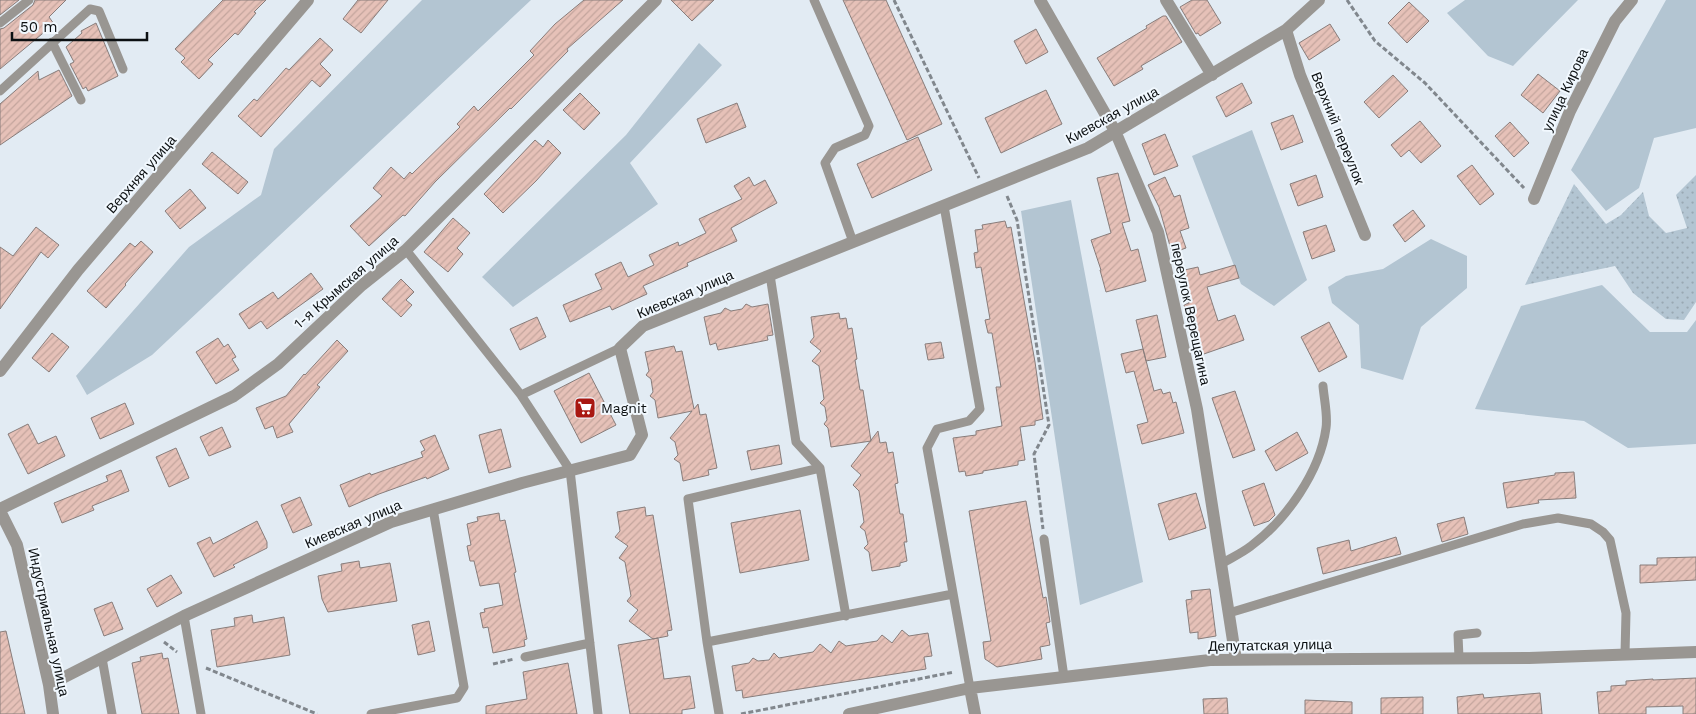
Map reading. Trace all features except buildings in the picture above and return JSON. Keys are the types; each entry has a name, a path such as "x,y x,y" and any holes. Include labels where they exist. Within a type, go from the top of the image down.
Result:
{"street":[{"name":"Верхняя улица","path":"0,371 78,270 308,0"},
{"name":"1-я Крымская улица","path":"0,510 234,396 278,364 362,285 406,250 656,0"},
{"name":"переулок Верещагина","path":"1040,0 1115,132 1158,232 1197,409 1236,660"},
{"path":"1166,0 1212,75"},
{"name":"Киевская улица","path":"49,685 184,616 391,522 570,470 630,455 642,435 620,348 643,326 1088,148 1286,30 1319,0"},
{"name":"улица Кирова","path":"1534,198 1570,111 1615,21 1632,0"},
{"name":"Верхний переулок","path":"1286,30 1300,75 1365,235"},
{"name":"Индустриальная улица","path":"0,510 17,545 49,685 53,714"},
{"name":"Депутатская улица","path":"848,714 881,711 970,688 1210,660 1530,658 1696,652"},
{"path":"970,688 975,714"}],"lane":[{"path":"0,23 29,0"},
{"path":"814,0 869,126 865,135 835,148 825,163 853,242"},
{"path":"0,91 90,9 99,10 123,69"},
{"path":"52,42 81,100"},
{"path":"944,206 980,409 969,421 937,429 927,448 970,688"},
{"path":"406,250 521,395 570,470 598,714"},
{"path":"770,275 796,442 820,468 846,616"},
{"path":"521,395 620,348"},
{"path":"1221,564 1250,547 1280,521 1302,489 1317,459 1326,428 1323,386"},
{"path":"718,714 688,499 820,468"},
{"path":"371,714 457,698 464,686 433,509"},
{"path":"1229,613 1523,524 1558,518 1591,524 1604,532 1610,540 1626,613 1625,654"},
{"path":"1044,539 1064,677"},
{"path":"707,642 953,594"},
{"path":"184,616 201,714"},
{"path":"1459,658 1458,635 1477,633"},
{"path":"525,657 590,643"},
{"path":"102,658 112,714"}],"path":[{"path":"894,0 985,190"},
{"path":"1347,0 1375,42 1425,83 1534,198"},
{"path":"1002,183 1017,220 1049,425 1034,454 1044,539"},
{"path":"151,633 192,662 317,714"},
{"path":"493,664 525,657"},
{"path":"741,714 966,670"}],"shaded area":[{"path":"422,0 531,0 152,355 87,395 76,376 189,247 261,195 274,149"},
{"path":"1465,0 1578,0 1513,66 1488,56 1447,13"},
{"path":"1666,0 1696,0 1696,128 1654,138 1639,188 1606,211 1571,170"},
{"path":"699,43 722,65 630,163 658,204 513,307 482,277 626,135"},
{"path":"1252,130 1307,280 1274,306 1241,284 1192,156"},
{"path":"1696,175 1696,302 1684,320 1666,319 1633,293 1615,266 1525,285 1574,184 1606,224 1621,215 1643,192 1649,216 1666,233 1687,228 1676,195"},
{"path":"1071,200 1143,582 1080,605 1021,211"},
{"path":"1431,239 1467,256 1467,288 1421,327 1403,380 1361,368 1359,325 1332,303 1328,287 1346,276 1383,269"},
{"path":"1602,285 1650,332 1687,332 1696,320 1696,444 1628,448 1584,421 1475,409 1521,306"}],"place":[{"name":"Magnit","path":"585,408"}]}
